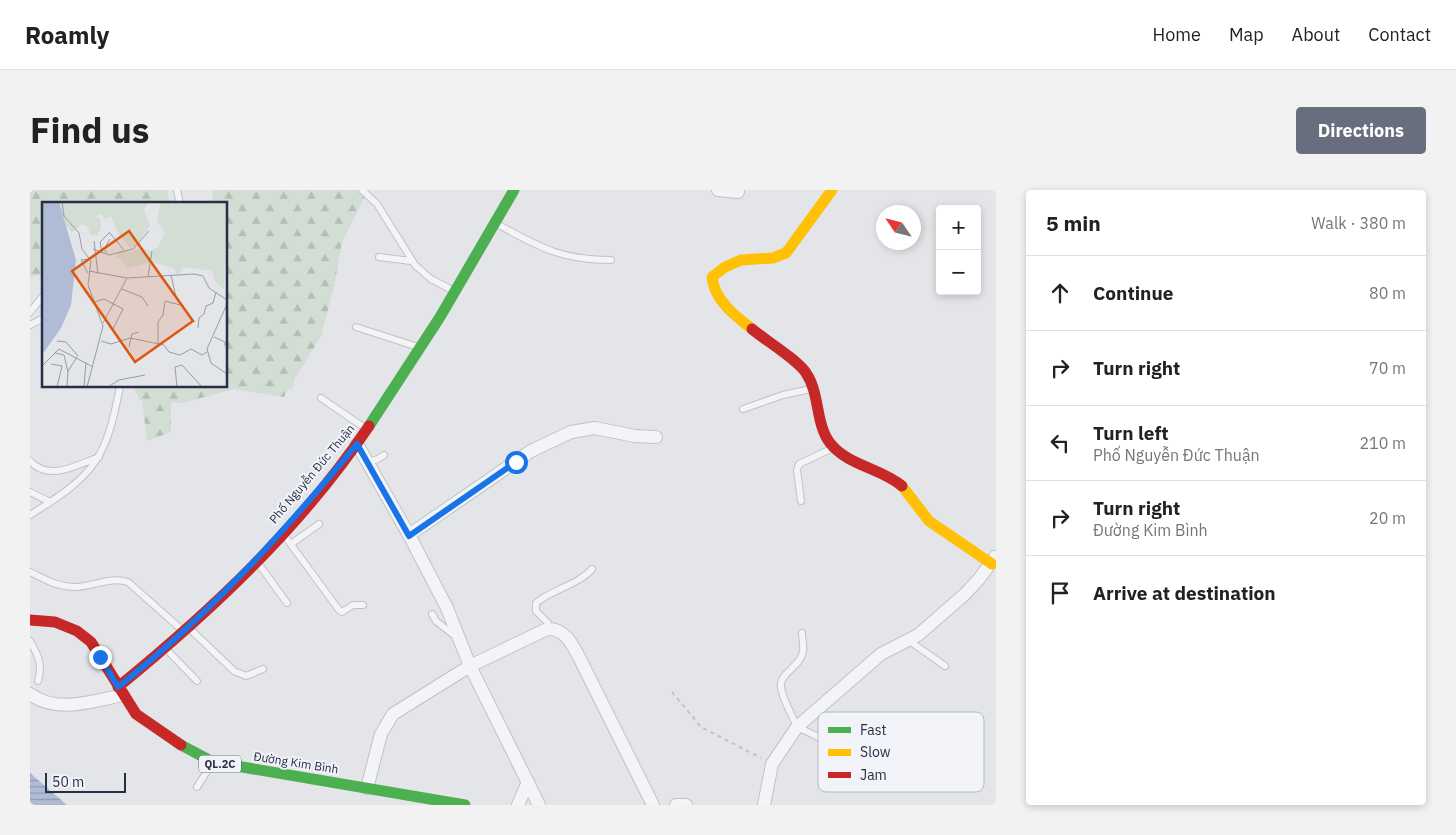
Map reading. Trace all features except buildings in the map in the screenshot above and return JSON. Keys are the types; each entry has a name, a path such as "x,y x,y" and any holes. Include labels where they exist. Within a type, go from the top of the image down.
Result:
{"street":[{"name":"Phố Nguyễn Đức Thuận","path":"120,691 187,630 256,560 357,444 421,348 514,190"},
{"path":"718,190 738,192"},
{"path":"764,805 772,764 797,726 881,654 918,634 964,595 994,560 929,521 904,487 894,479 852,460 834,447 824,431 812,389 802,369 725,307 719,301 710,282 719,271 738,261 752,258 776,259 786,253 832,190"},
{"path":"409,536 532,451 571,432 594,428 635,436 656,436"},
{"path":"357,444 447,608 470,666 539,805"},
{"name":"Đường Kim Bình","path":"32,623 66,626 91,642 120,691 143,721 167,738 213,762 466,805"},
{"path":"367,788 381,734 393,714 470,666 547,629 553,629 569,639 654,805"},
{"path":"30,694 49,705 67,705 120,691"},
{"path":"518,805 528,782"},
{"path":"676,805 686,805"}],"lane":[{"path":"362,190 377,204 411,261 431,279 455,292"},
{"path":"495,223 540,247 564,256 585,260 611,260"},
{"path":"378,257 411,261"},
{"path":"30,312 42,297"},
{"path":"30,325 42,319"},
{"path":"356,327 400,339 421,348"},
{"path":"30,515 70,490 100,456 112,428 120,388"},
{"path":"743,409 783,395 812,389"},
{"path":"321,398 366,429"},
{"path":"800,501 797,470 799,464 834,447"},
{"path":"367,462 384,455"},
{"path":"30,461 47,472 62,470 100,456"},
{"path":"30,492 50,502"},
{"path":"292,544 319,524"},
{"path":"282,532 339,610 342,612 353,605 363,605"},
{"path":"256,560 287,603"},
{"path":"547,629 548,623 536,611 536,603 544,596 581,579 592,569"},
{"path":"30,572 57,585 82,586 121,580 128,582 234,671 246,676 263,669"},
{"path":"432,614 436,621 458,638"},
{"path":"802,633 803,652 799,660 780,683 797,726 818,736"},
{"path":"908,640 945,666"},
{"path":"30,641 40,659 41,670 38,681"},
{"path":"166,649 197,681"},
{"path":"197,788 213,762"}],"path":[{"path":"672,692 701,727 772,764"}],"green space":[{"path":"30,190 167,190 170,202 42,202 42,274 30,277"},
{"path":"213,190 368,190 342,242 334,287 321,336 295,378 292,389 288,389 284,397 234,389 182,403 171,402 171,432 147,441 142,400 139,400 134,388 228,388 228,202 212,202"}],"water":[{"path":"30,773 67,805 30,805"}],"traffic: fast":[{"path":"369,426 440,317 514,190"},
{"path":"181,745 213,762 465,805"}],"traffic: slow":[{"path":"752,329 726,307 717,293 712,277 725,267 741,260 773,258 786,253 832,190"},
{"path":"902,486 929,521 992,564"}],"traffic: jam":[{"path":"752,329 789,356 806,373 814,390 825,435 837,451 902,486"},
{"path":"118,687 187,628 253,566 315,498 369,426"},
{"path":"30,620 55,622 77,631 91,642 136,714 181,745"}],"route":[{"path":"100,657 118,687 166,649 250,566 307,504 357,444 409,536 516,462"}]}
